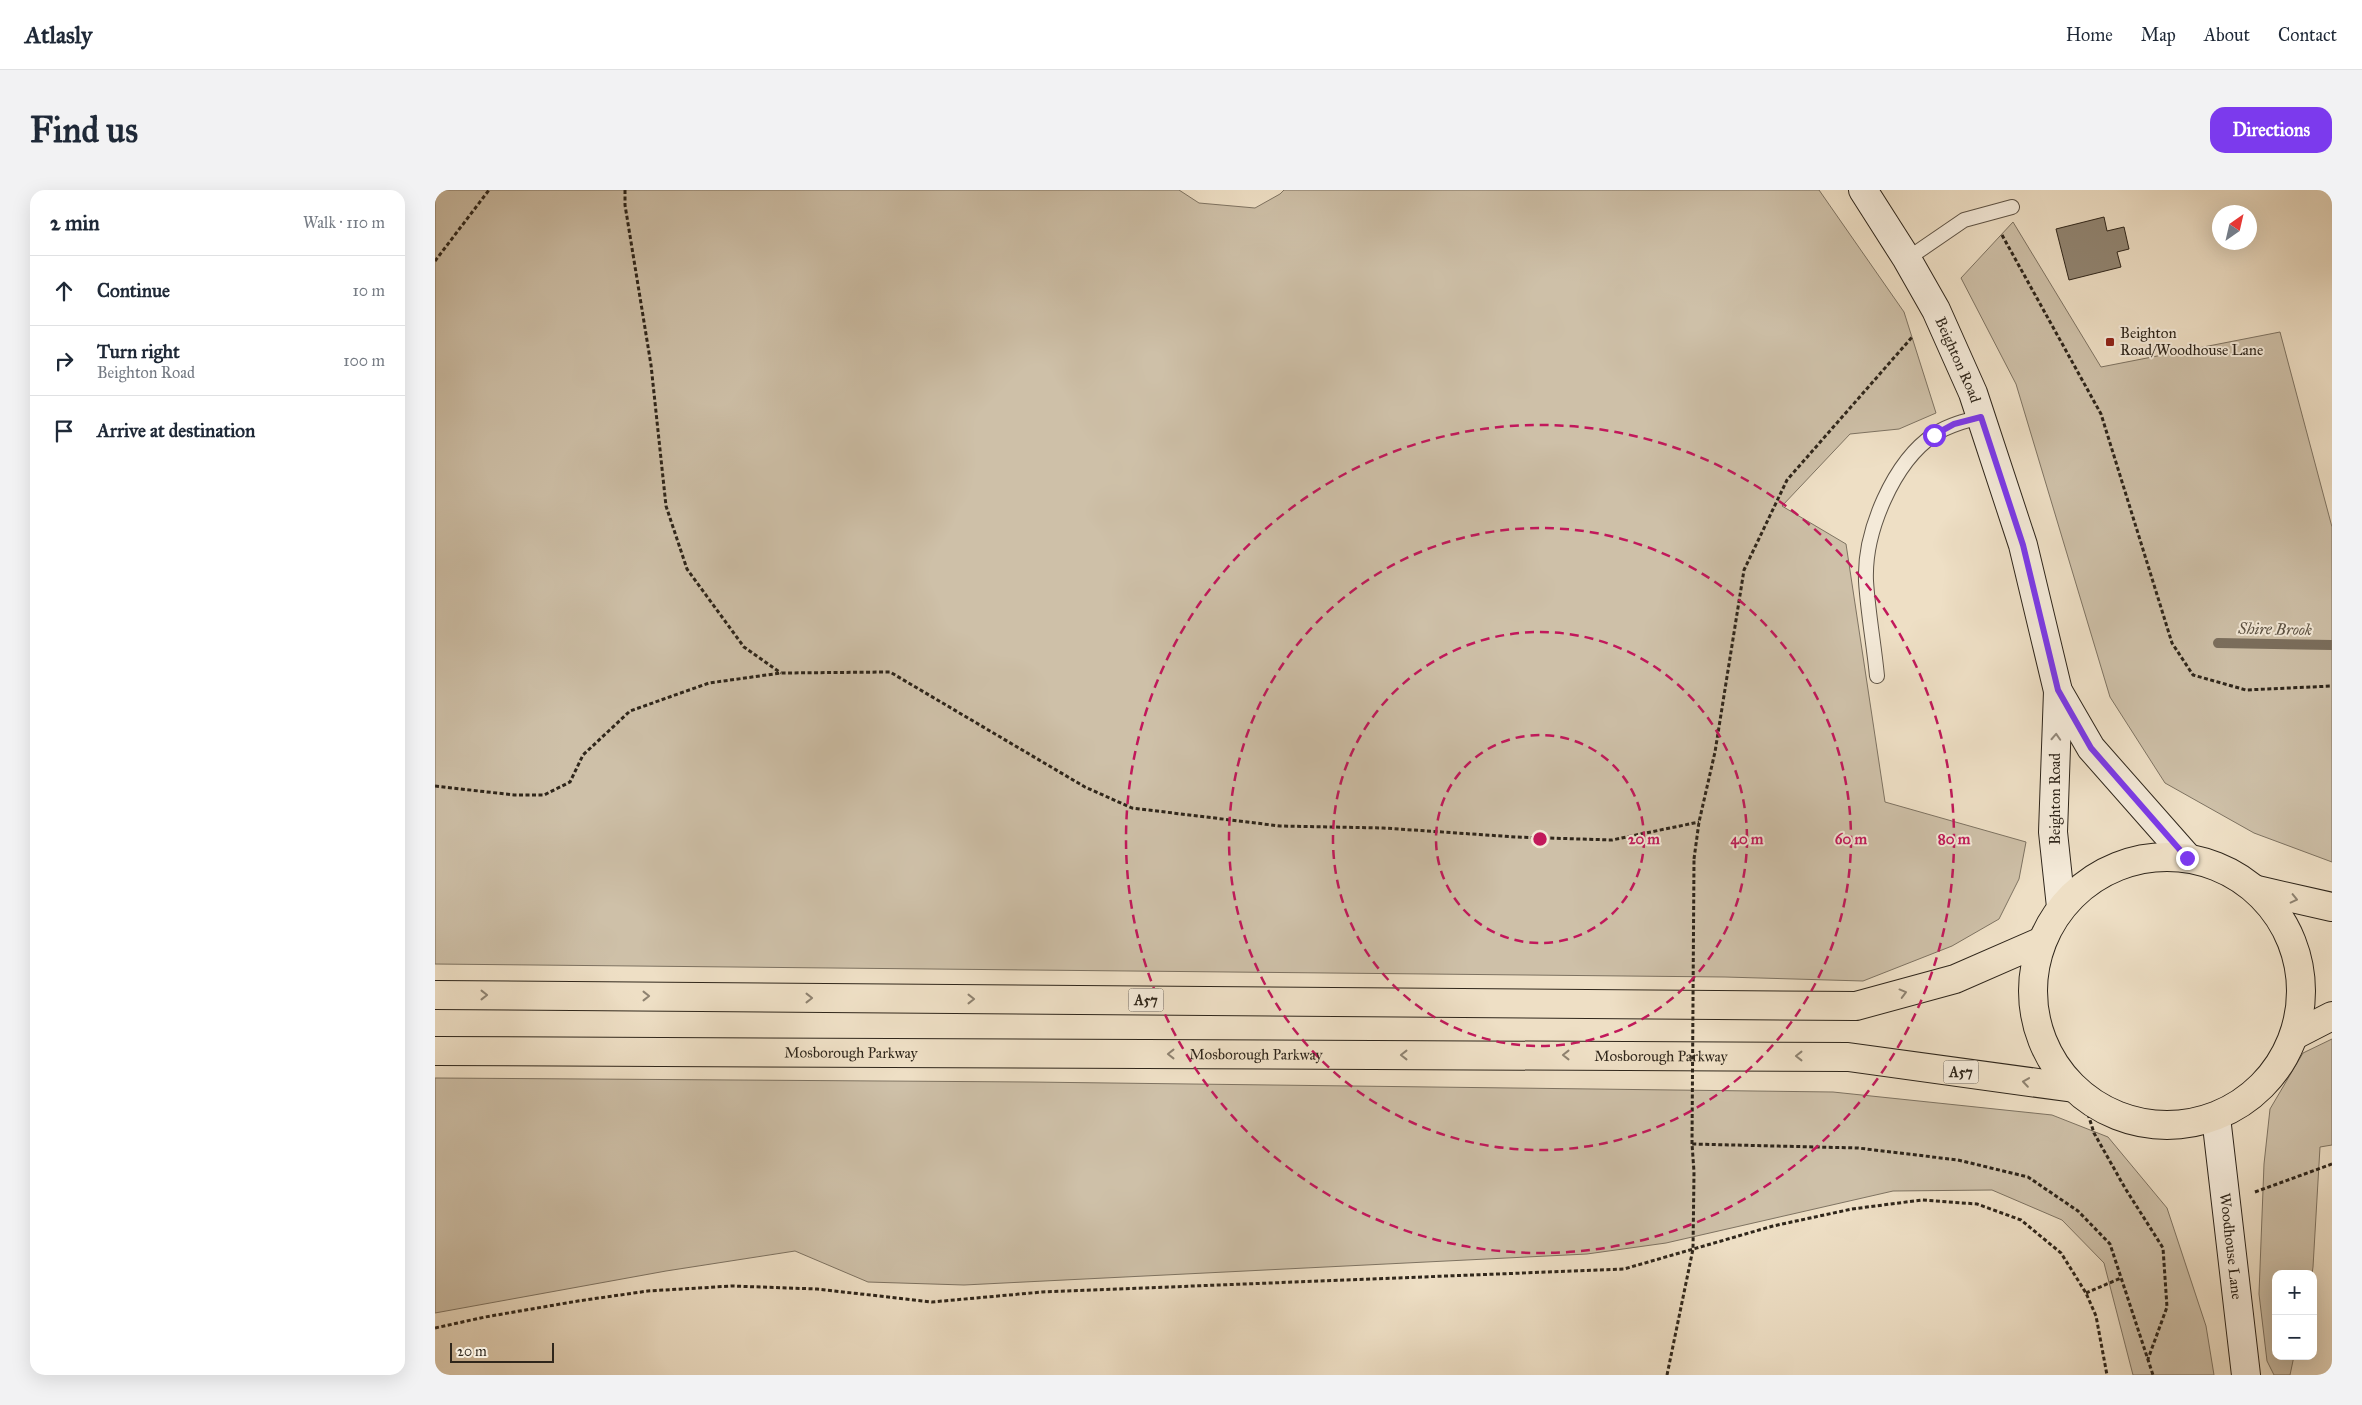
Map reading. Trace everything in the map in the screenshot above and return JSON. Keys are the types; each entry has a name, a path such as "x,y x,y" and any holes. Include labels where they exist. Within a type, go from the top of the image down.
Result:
{"highway":[{"path":"2159,857 2187,858 2232,873 2257,890 2286,927 2299,964 2301,1010 2295,1035 2272,1076 2248,1100 2215,1117 2163,1126 2117,1116 2078,1091 2046,1051 2032,1007 2042,941 2061,907 2113,868 2159,857"},
{"path":"2257,890 2332,907"},
{"name":"A57","path":"435,994 1856,1006 1955,979 2042,941"},
{"path":"2295,1035 2332,1016"},
{"name":"Mosborough Parkway","path":"435,1051 1847,1056 2078,1091"}],"street":[{"name":"Beighton Road","path":"1863,190 1907,259 1936,310 1973,393 2023,545 2058,690 2053,832 2061,907"},
{"name":"Beighton Road","path":"2058,690 2091,748 2187,858"},
{"name":"Woodhouse Lane","path":"2215,1117 2246,1375"}],"lane":[{"path":"1907,259 1964,220 2012,207"},
{"path":"1877,676 1866,580 1872,532 1892,484 1909,458 1934,435 1954,424 1981,417"}],"path":[{"path":"435,260 489,190"},
{"path":"625,190 625,205 651,365 666,506 687,569 744,647 781,673"},
{"path":"1989,212 2101,414 2172,643 2193,675 2246,690 2332,686"},
{"path":"1667,1375 1693,1249 1694,859 1699,822 1715,752 1744,570 1787,480 1936,310"},
{"path":"435,786 515,795 544,794 570,782 583,755 630,711 709,683 781,673 890,672 1085,787 1132,808 1281,826 1383,828 1516,837 1612,840 1699,822"},
{"path":"2078,1091 2094,1133 2125,1188 2163,1248 2167,1307 2148,1360"},
{"path":"1692,1144 1858,1148 1958,1160 2028,1177 2078,1211 2110,1244 2153,1375"},
{"path":"2225,1203 2332,1164"},
{"path":"435,1328 578,1301 657,1290 732,1286 817,1289 932,1302 1041,1292 1624,1269 1773,1226 1852,1209 1921,1200 1977,1204 2021,1220 2061,1253 2086,1293 2096,1316 2107,1375"},
{"path":"2086,1293 2121,1278"}],"shaded area":[{"path":"435,190 1179,190 1199,203 1255,208 1284,190 1819,190 1904,312 1936,413 1899,429 1850,434 1782,506 1846,544 1885,802 2026,842 2019,879 1999,919 1952,946 1863,981 1725,977 435,964"},
{"path":"2013,222 2101,367 2280,332 2332,527 2332,862 2254,833 2165,783 2110,697 2016,384 1961,278"},
{"path":"2332,1039 2332,1145 2320,1147 2313,1270 2272,1270 2272,1360 2293,1360 2290,1375 2274,1375 2267,1361 2259,1294 2264,1164 2270,1109 2303,1053"},
{"path":"435,1078 1030,1082 1833,1092 2052,1115 2108,1137 2167,1208 2206,1326 2214,1375 2133,1375 2104,1263 2062,1220 1992,1190 1893,1191 1666,1243 1587,1254 964,1285 868,1282 795,1251 666,1271 435,1313"}],"building":[{"path":"2104,217 2107,231 2124,227 2129,249 2117,252 2121,267 2069,280 2056,229"}],"waterway":[{"name":"Shire Brook","path":"2218,643 2332,645"}],"place":[{"name":"Beighton Road/Woodhouse Lane","path":"2110,342"}],"route":[{"path":"1934,435 1954,424 1981,417 2023,545 2058,690 2091,748 2187,858"}]}
